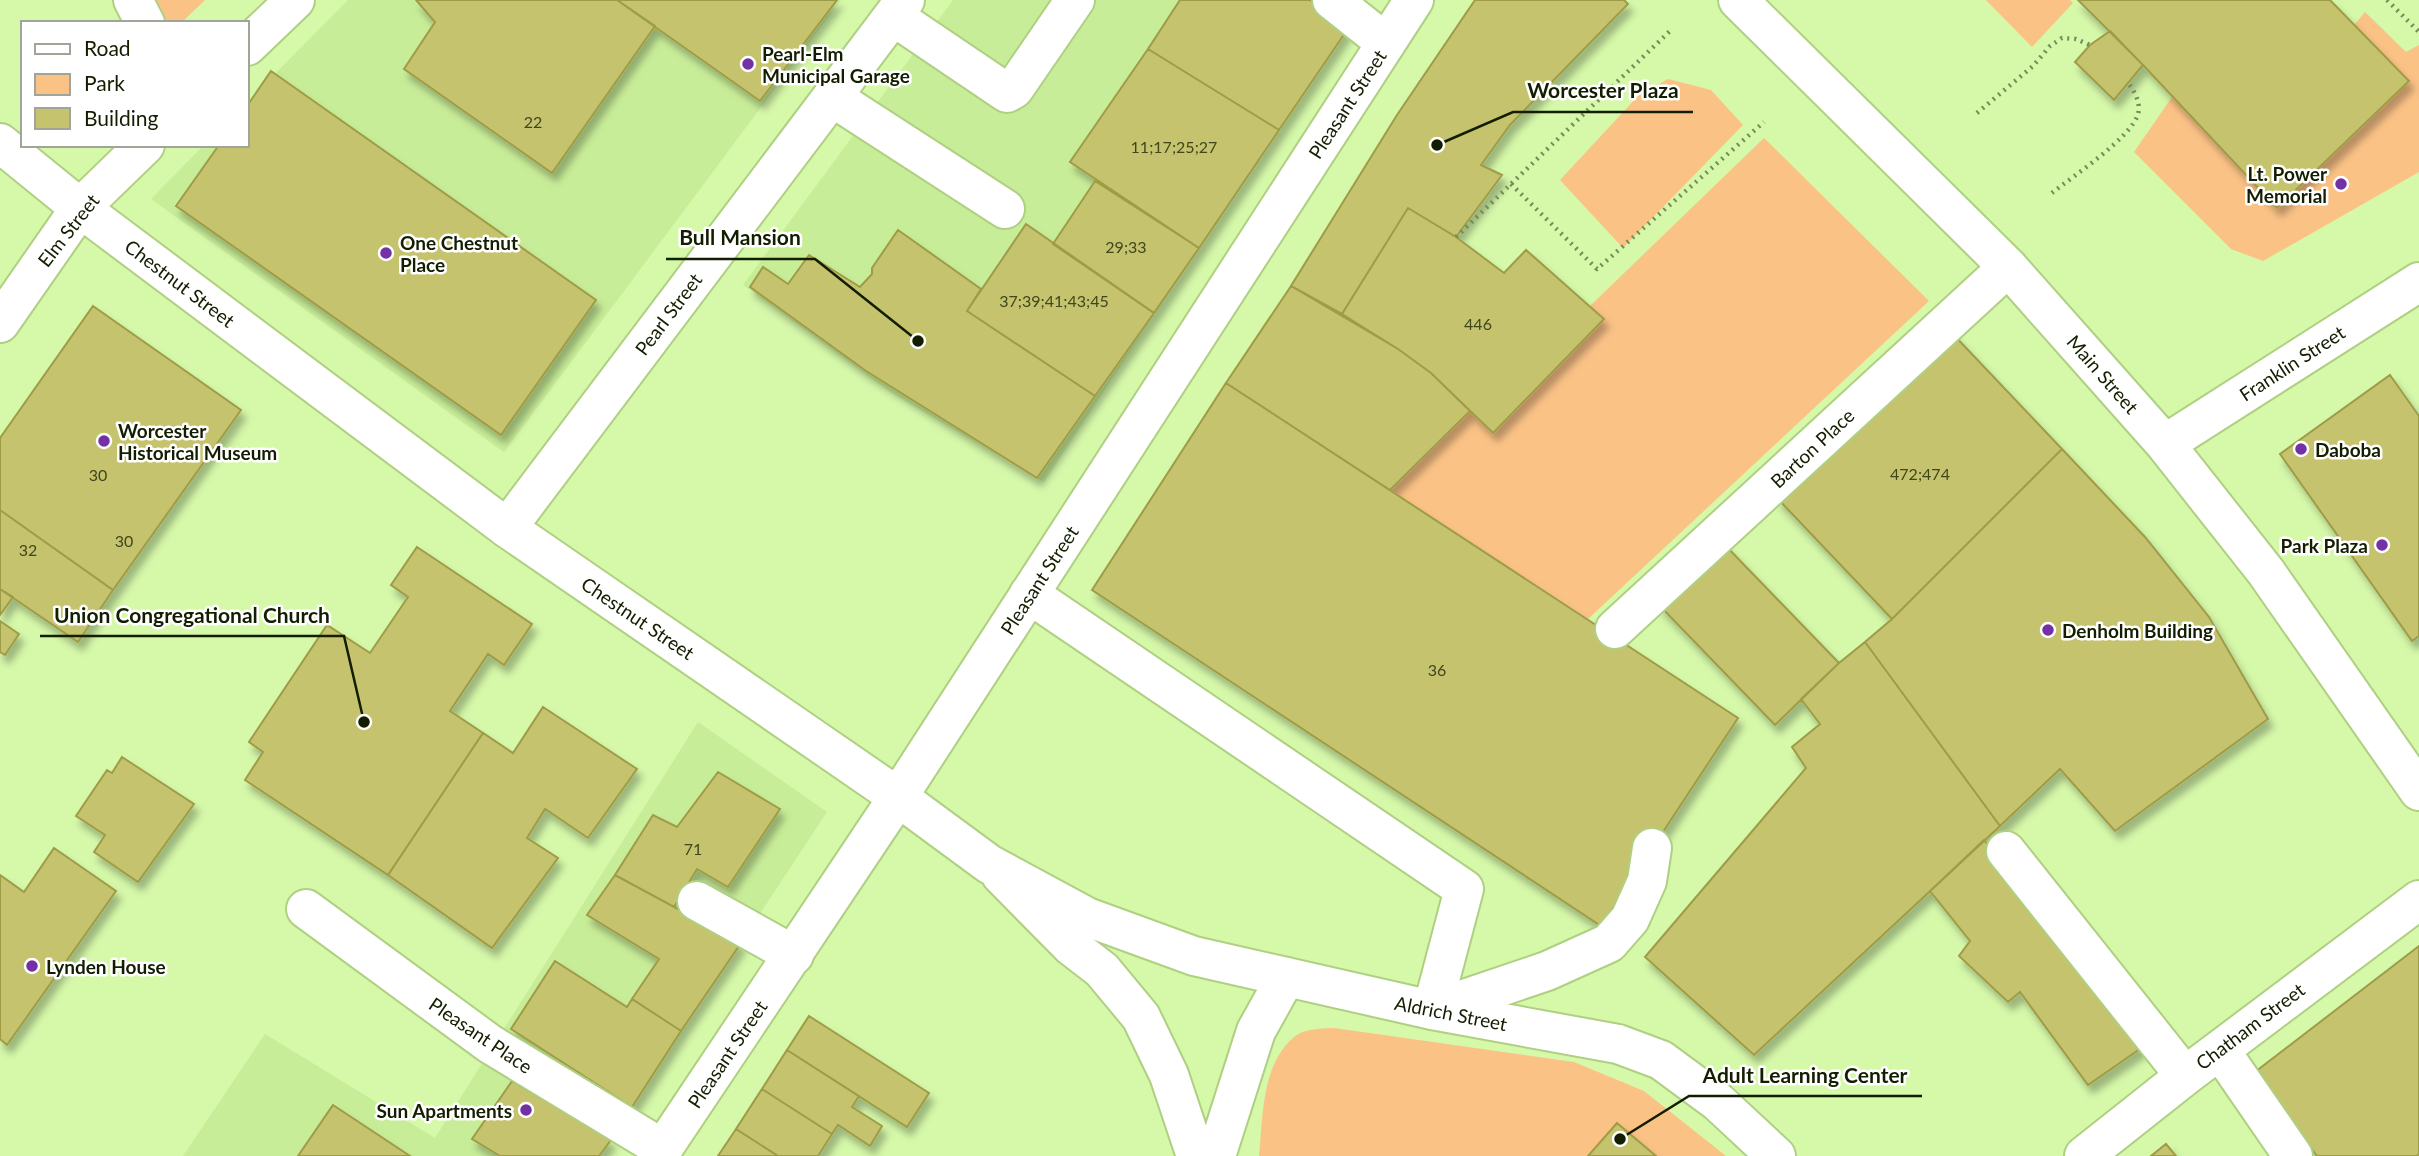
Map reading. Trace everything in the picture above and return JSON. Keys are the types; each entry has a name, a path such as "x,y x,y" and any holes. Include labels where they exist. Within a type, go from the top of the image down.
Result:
{"main road":[{"path":"132,0 144,21"},
{"path":"248,45 295,0"},
{"path":"899,8 1007,93 1014,89 1075,0"},
{"path":"1332,0 1386,43"},
{"name":"Pleasant Street","path":"661,1152 898,797 1414,0"},
{"name":"Main Street","path":"1738,0 2008,267 2165,444 2266,572 2419,791"},
{"name":"Pearl Street","path":"507,528 899,8"},
{"path":"832,97 1005,209"},
{"name":"Chestnut Street","path":"0,143 80,208 507,528 898,797 989,863 1071,946 1102,970 1140,1017 1169,1075 1196,1156"},
{"name":"Elm Street","path":"0,323 80,208 143,147"},
{"name":"Barton Place","path":"1615,629 2008,267"},
{"name":"Franklin Street","path":"2165,444 2415,291"},
{"path":"1029,594 1464,889 1432,1010"},
{"path":"1432,1010 1547,971 1609,943 1630,919 1639,900 1647,881 1652,848"},
{"path":"2006,851 2185,1076"},
{"name":"Aldrich Street","path":"989,863 1087,917 1194,956 1432,1010 1618,1044 1661,1060 1718,1102 1776,1156"},
{"name":"Chatham Street","path":"2084,1156 2185,1076 2419,900"},
{"path":"697,901 794,955"},
{"name":"Pleasant Place","path":"306,909 489,1044 661,1152"},
{"path":"1216,1156 1256,1031 1286,978"},
{"path":"2220,1050 2292,1156"}],"path":[{"path":"2387,0 2419,32"},
{"path":"1456,237 1672,29"},
{"path":"1977,113 2062,38 2076,39 2090,45"},
{"path":"2052,193 2114,144 2131,127 2138,113 2137,95 2129,84"},
{"path":"1511,184 1597,269 1764,122"}],"shaded area":[{"path":"348,0 841,0 504,452 151,199 202,147 248,147 248,101"},
{"path":"953,0 1362,0 1044,482 893,394 743,285"},
{"path":"698,722 827,812 600,1156 183,1156 265,1034 435,1138"}],"green space":[{"path":"139,0 205,0 183,21 160,21"},
{"path":"1986,0 2070,0 2073,3 2032,47"},
{"path":"2365,12 2406,52 2419,45 2419,172 2263,261 2231,249 2134,152 2172,97 2278,208 2408,81 2354,25"},
{"path":"1668,79 1711,90 1743,125 1623,248 1560,180 1639,95"},
{"path":"1764,138 1929,301 1588,619 1390,490 1470,411 1493,432 1604,319 1590,306"},
{"path":"1334,1028 1574,1062 1644,1091 1726,1156 1259,1156 1263,1109 1275,1063 1293,1038 1302,1032"}],"building":[{"path":"416,0 617,0 655,26 552,173 404,69 435,22"},
{"name":"Pearl-Elm Municipal Garage","path":"617,0 837,0 760,101"},
{"path":"1180,0 1310,0 1347,30 1279,130 1148,49"},
{"path":"1475,0 1624,0 1628,4 1510,125 1481,165 1502,175 1456,237 1408,208 1342,314 1291,286 1397,115"},
{"path":"2078,0 2330,0 2409,81 2277,208"},
{"path":"2110,31 2143,65 2114,100 2075,62 2090,45"},
{"path":"1148,49 1279,130 1199,248 1070,162"},
{"name":"One Chestnut Place","path":"271,71 596,300 501,435 176,206 218,147 248,147 248,105"},
{"path":"1095,181 1199,248 1154,313 1053,244"},
{"path":"1408,208 1456,237 1504,273 1526,250 1604,319 1493,433 1431,373 1342,314"},
{"path":"1026,224 1154,313 1095,396 967,311"},
{"path":"898,230 981,289 967,311 1095,396 1037,478 866,371 750,287 763,267 788,284 809,255 860,287 872,274 872,268"},
{"path":"1291,286 1398,349 1431,373 1470,411 1390,490 1226,383"},
{"name":"Worcester Historical Museum","path":"93,306 241,410 113,590 0,510 0,438"},
{"path":"1951,332 2062,449 1892,619 1777,498"},
{"name":"Park Plaza","path":"2390,375 2419,416 2419,636 2412,641 2280,454"},
{"path":"1226,383 1738,718 1601,926 1092,590"},
{"name":"Denholm Building","path":"2062,449 2145,537 2209,617 2268,719 2115,831 2060,769 2000,826 1865,642 1892,619"},
{"path":"0,510 113,590 78,642 0,589"},
{"path":"1723,543 1839,663 1775,725 1659,605"},
{"path":"417,547 532,624 504,665 488,654 450,711 483,733 388,875 245,780 263,752 249,742 327,625 370,653 408,597 391,585"},
{"path":"0,589 13,597 0,615"},
{"path":"0,621 19,634 5,655 0,652"},
{"path":"1865,642 2000,826 1754,1055 1645,957 1806,768 1792,747 1820,724 1801,699"},
{"path":"543,707 637,769 588,838 545,809 527,838 558,858 492,948 388,875 483,733 513,753"},
{"path":"122,757 194,804 138,882 94,852 105,835 76,816 107,770 112,773"},
{"path":"718,772 780,809 728,887 697,869 674,907 615,875 653,815 677,827"},
{"path":"1984,840 2147,1044 2088,1085 2020,992 2008,1002 1959,956 1970,941 1930,891"},
{"name":"Lynden House","path":"54,848 116,891 7,1045 0,1039 0,875 24,892"},
{"path":"615,875 741,943 681,1031 632,999 659,959 587,915"},
{"path":"2419,946 2419,1154 2317,1156 2255,1072"},
{"path":"555,961 627,1007 632,999 681,1031 632,1107 511,1029"},
{"path":"809,1016 929,1093 907,1127 787,1050"},
{"path":"787,1050 859,1096 852,1107 882,1126 870,1146 838,1125 832,1134 762,1089"},
{"name":"Sun Apartments","path":"512,1081 611,1140 599,1156 500,1156 472,1139"},
{"path":"762,1089 832,1134 818,1156 778,1156 736,1129"},
{"path":"333,1105 410,1156 298,1156"},
{"path":"1617,1123 1656,1156 1588,1156"},
{"path":"736,1129 778,1156 718,1156"},
{"path":"2166,1144 2176,1156 2151,1156"}],"place":[{"name":"Pearl-Elm Municipal Garage","path":"748,64"},
{"name":"Worcester Plaza","path":"1437,145"},
{"name":"Lt. Power Memorial","path":"2341,184"},
{"name":"One Chestnut Place","path":"386,253"},
{"name":"Bull Mansion","path":"918,341"},
{"name":"Worcester Historical Museum","path":"104,441"},
{"name":"Daboba","path":"2301,449"},
{"name":"Park Plaza","path":"2382,545"},
{"name":"Denholm Building","path":"2048,630"},
{"name":"Union Congregational Church","path":"364,722"},
{"name":"Lynden House","path":"32,966"},
{"name":"Sun Apartments","path":"526,1110"},
{"name":"Adult Learning Center","path":"1620,1139"}]}
